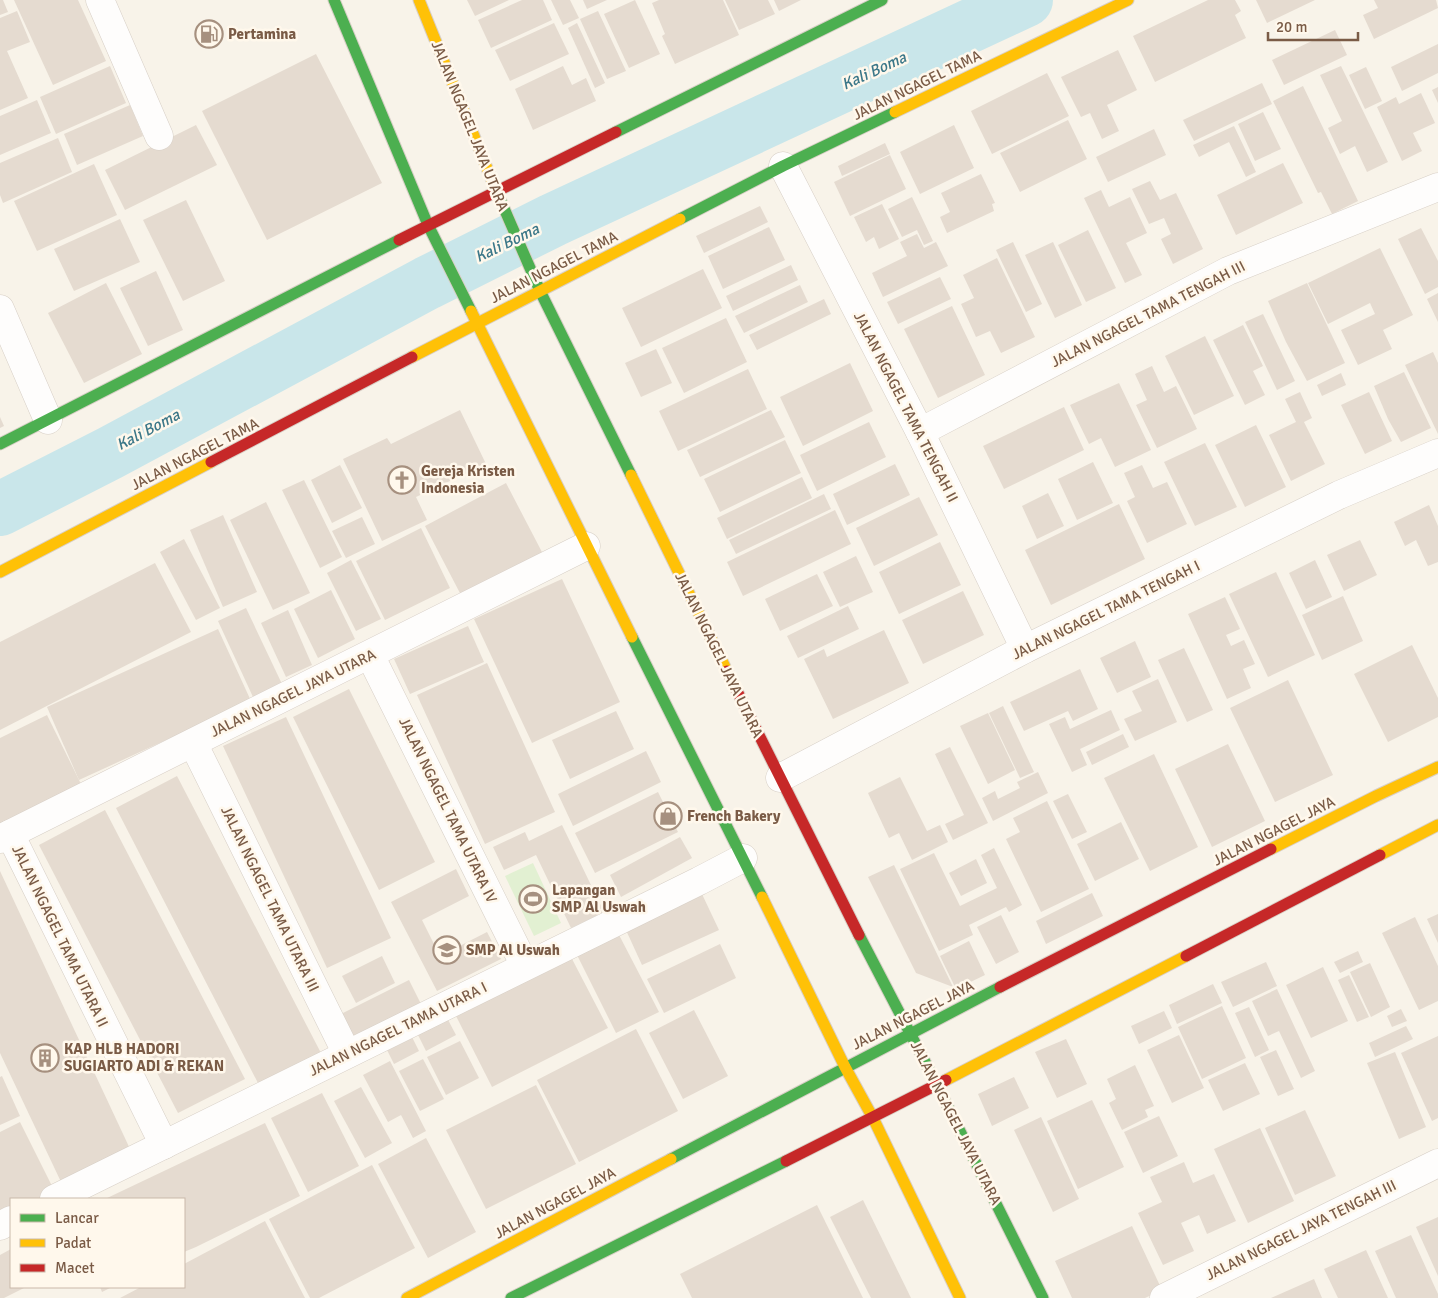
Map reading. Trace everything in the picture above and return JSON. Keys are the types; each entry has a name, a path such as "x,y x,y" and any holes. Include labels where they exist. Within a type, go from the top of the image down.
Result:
{"street":[{"path":"100,0 159,136"},
{"path":"334,0 428,225 845,1067 873,1118 960,1298"},
{"name":"JALAN NGAGEL JAYA UTARA","path":"419,0 502,206 540,291 780,778 1044,1298"},
{"path":"0,444 428,225 882,0"},
{"name":"JALAN NGAGEL TAMA","path":"0,572 783,166 1128,0"},
{"name":"JALAN NGAGEL TAMA TENGAH II","path":"783,166 920,432 1025,650"},
{"name":"JALAN NGAGEL TAMA TENGAH III","path":"920,432 1228,271 1438,186"},
{"path":"0,309 48,420"},
{"name":"JALAN NGAGEL TAMA TENGAH I","path":"780,778 1025,650 1350,490 1438,453"},
{"name":"JALAN NGAGEL JAYA UTARA","path":"5,837 586,546"},
{"name":"JALAN NGAGEL TAMA UTARA IV","path":"370,655 525,966"},
{"name":"JALAN NGAGEL TAMA UTARA III","path":"193,743 347,1054"},
{"name":"JALAN NGAGEL JAYA","path":"407,1298 910,1033 1438,766"},
{"path":"511,1298 873,1118 1438,825"},
{"name":"JALAN NGAGEL TAMA UTARA II","path":"5,837 164,1145"},
{"name":"JALAN NGAGEL TAMA UTARA I","path":"56,1198 699,881 742,858"},
{"name":"JALAN NGAGEL JAYA TENGAH III","path":"1164,1298 1438,1163"}],"green space":[{"name":"Lapangan SMP Al Uswah","path":"533,863 561,923 534,936 505,876"}],"building":[{"path":"0,0 3,0 8,12 0,15"},
{"path":"14,0 78,0 106,61 53,85"},
{"path":"467,0 509,0 475,16"},
{"path":"522,0 543,0 552,20 491,48 478,20"},
{"path":"551,0 570,0 579,18 563,25"},
{"path":"583,0 607,0 587,9"},
{"path":"635,0 660,54 629,68 604,14"},
{"path":"659,0 723,0 739,35 675,64 662,36 665,34 652,3"},
{"path":"725,0 768,0 775,14 739,30"},
{"path":"774,0 801,0 779,11"},
{"path":"1208,0 1235,0 1241,11 1235,15 1246,38 1155,82 1133,36"},
{"path":"1256,0 1315,0 1267,23"},
{"path":"1374,0 1436,0 1438,8 1374,39 1363,15 1378,8"},
{"path":"17,11 30,42 7,51 28,98 0,110 0,18"},
{"path":"598,11 626,71 607,79 580,19"},
{"path":"554,23 569,54 510,81 495,50"},
{"path":"577,23 605,83 595,88 568,28"},
{"path":"1335,30 1347,55 1284,85 1272,60"},
{"path":"1438,44 1438,73 1402,91 1391,67"},
{"path":"1118,50 1137,90 1107,105 1119,131 1102,139 1090,113 1081,117 1061,77"},
{"path":"316,54 382,183 267,240 202,111"},
{"path":"110,66 126,103 56,134 40,97"},
{"path":"563,66 572,85 586,78 596,101 533,130 515,89"},
{"path":"1341,66 1388,162 1367,172 1355,146 1340,154 1328,128 1342,121 1320,75"},
{"path":"1366,67 1382,101 1365,109 1349,75"},
{"path":"1047,73 1069,116 992,154 971,111"},
{"path":"1262,83 1272,104 1194,141 1183,120"},
{"path":"1303,86 1358,201 1332,214 1321,192 1318,193 1273,101"},
{"path":"1438,87 1438,103 1432,90"},
{"path":"1421,93 1435,123 1413,133 1422,151 1402,161 1377,107 1396,97 1399,104"},
{"path":"37,100 51,133 0,155 0,116"},
{"path":"130,105 143,136 77,165 64,134"},
{"path":"1263,112 1281,149 1255,161 1238,124"},
{"path":"1068,120 1087,159 1020,192 1000,153"},
{"path":"196,125 217,165 125,210 105,170"},
{"path":"954,125 974,168 920,194 900,152"},
{"path":"1234,126 1256,172 1246,177 1229,142 1199,157 1193,145"},
{"path":"1154,129 1166,155 1108,182 1096,157"},
{"path":"58,138 72,172 3,203 0,195 0,163"},
{"path":"885,143 890,154 842,176 838,166"},
{"path":"890,155 906,189 850,216 834,182"},
{"path":"1283,163 1303,203 1236,235 1217,195"},
{"path":"94,164 117,215 37,251 14,201"},
{"path":"981,174 995,203 992,204 994,211 947,233 940,217 950,212 941,193"},
{"path":"1150,181 1160,200 1176,193 1203,249 1173,264 1161,239 1171,234 1164,218 1149,224 1132,189"},
{"path":"1101,190 1109,207 1130,197 1147,233 1126,243 1142,275 1125,283 1084,198"},
{"path":"912,197 933,241 924,245 917,230 902,237 888,209"},
{"path":"186,200 225,281 183,301 143,220"},
{"path":"882,204 899,239 879,249 874,237 866,242 854,217"},
{"path":"760,206 768,222 704,253 696,236"},
{"path":"120,219 140,262 74,291 54,249"},
{"path":"769,227 785,260 723,289 708,256"},
{"path":"1421,228 1438,261 1438,287 1425,294 1398,239"},
{"path":"1088,230 1116,288 1086,302 1058,245"},
{"path":"917,234 924,248 936,242 948,266 883,297 872,273 907,256 900,242"},
{"path":"1013,242 1042,304 1026,312 996,250"},
{"path":"1053,242 1082,305 1055,318 1025,255"},
{"path":"1380,248 1413,315 1383,330 1392,349 1358,365 1341,330 1375,314 1370,303 1328,324 1308,283"},
{"path":"997,258 1035,337 1001,353 990,331 976,337 961,304 974,298 963,275"},
{"path":"791,265 798,280 733,311 726,296"},
{"path":"703,269 722,308 641,347 622,308"},
{"path":"156,271 183,330 148,346 120,288"},
{"path":"940,277 951,299 898,324 887,302"},
{"path":"106,283 142,354 84,383 48,313"},
{"path":"1307,283 1345,363 1307,381 1286,342 1268,301"},
{"path":"800,285 808,302 744,333 735,316"},
{"path":"1438,293 1438,322 1427,299"},
{"path":"824,299 831,314 757,350 749,335"},
{"path":"952,306 985,375 938,398 904,329"},
{"path":"1263,314 1295,381 1277,390 1245,322"},
{"path":"726,318 747,362 684,393 662,348"},
{"path":"1243,325 1263,366 1253,371 1265,395 1245,405 1213,340"},
{"path":"1205,336 1234,396 1194,415 1165,356"},
{"path":"656,349 672,383 641,397 625,363"},
{"path":"1433,352 1438,363 1438,434 1405,365"},
{"path":"850,363 873,411 803,446 780,397"},
{"path":"1152,366 1164,392 1176,386 1197,429 1157,448 1136,405 1147,400 1135,374"},
{"path":"748,369 767,409 678,451 659,411"},
{"path":"1404,372 1431,428 1401,442 1388,419 1374,386"},
{"path":"1341,373 1346,385 1322,396 1317,385"},
{"path":"1119,383 1151,450 1115,467 1101,438 1089,444 1070,405"},
{"path":"1300,392 1312,418 1304,422 1325,464 1291,481 1269,435 1296,422 1285,399"},
{"path":"1369,392 1392,441 1365,454 1341,405"},
{"path":"1064,407 1084,450 1004,489 983,446"},
{"name":"Gereja Kristen Indonesia","path":"460,410 486,464 416,497 427,520 382,541 343,459 387,438 391,444"},
{"path":"771,410 785,437 700,477 687,450"},
{"path":"0,417 4,426 0,428"},
{"path":"869,422 886,457 817,491 800,455"},
{"path":"1256,425 1286,487 1245,507 1215,445"},
{"path":"785,440 801,473 720,512 704,479"},
{"path":"1205,443 1237,507 1195,526 1164,462"},
{"path":"1093,462 1113,503 1077,520 1058,479"},
{"path":"895,464 910,495 847,525 833,494"},
{"path":"340,465 362,508 332,523 311,480"},
{"path":"1142,465 1153,488 1167,482 1187,524 1147,543 1127,501 1135,497 1124,473"},
{"path":"802,477 812,498 727,539 717,518"},
{"path":"304,480 342,557 320,568 282,490"},
{"path":"506,483 543,554 462,597 425,526"},
{"path":"1048,493 1064,526 1037,539 1022,506"},
{"path":"824,494 831,509 736,554 729,540"},
{"path":"919,497 938,535 874,566 856,528"},
{"path":"266,502 310,593 273,610 230,520"},
{"path":"1119,504 1145,559 1051,605 1025,550"},
{"path":"1429,505 1438,526 1438,562 1428,566 1416,540 1405,546 1394,522"},
{"path":"835,510 851,544 743,596 727,562"},
{"path":"223,515 257,592 223,607 190,530"},
{"path":"362,517 375,544 346,558 332,531"},
{"path":"421,528 450,588 385,620 356,561"},
{"path":"184,539 220,608 196,620 160,552"},
{"path":"1360,540 1377,575 1344,591 1327,555"},
{"path":"940,542 961,585 899,614 879,572"},
{"path":"856,556 873,592 840,607 823,572"},
{"path":"351,560 381,619 356,631 327,573"},
{"path":"1315,560 1332,597 1306,609 1289,573"},
{"path":"155,563 191,632 0,730 0,642"},
{"path":"1276,572 1315,655 1268,677 1229,594"},
{"path":"817,574 833,606 780,631 765,599"},
{"path":"562,579 620,702 532,743 474,619"},
{"path":"331,590 355,639 318,658 294,609"},
{"path":"963,591 984,635 923,664 902,620"},
{"path":"1343,596 1363,641 1322,660 1302,615"},
{"path":"1225,597 1240,629 1226,635 1231,646 1244,640 1255,664 1243,669 1251,688 1227,699 1188,614"},
{"path":"848,606 859,629 798,658 787,636"},
{"path":"246,608 282,684 253,697 218,621"},
{"path":"288,610 312,665 286,677 261,623"},
{"path":"468,626 484,662 410,694 394,659"},
{"path":"218,629 251,701 79,780 47,707"},
{"path":"884,630 909,683 833,719 804,659 824,649 827,657"},
{"path":"1135,641 1151,677 1117,693 1100,658"},
{"path":"1412,645 1438,698 1438,717 1388,742 1354,674"},
{"path":"1184,648 1213,710 1187,722 1158,660"},
{"path":"487,663 555,812 485,844 417,695"},
{"path":"1080,669 1098,709 1073,721 1068,711 1024,731 1010,702"},
{"path":"1158,679 1177,722 1135,741 1124,719 1142,711 1132,691"},
{"path":"1288,680 1333,775 1275,802 1230,708"},
{"path":"349,689 435,862 379,890 293,717"},
{"path":"1003,706 1034,772 1020,778 989,713"},
{"path":"1111,710 1120,730 1080,749 1087,765 1072,772 1049,724 1065,717 1070,729"},
{"path":"616,711 634,749 570,779 552,740"},
{"path":"988,713 1015,770 988,784 960,726"},
{"path":"47,715 81,784 0,824 0,738"},
{"path":"286,717 391,938 327,968 223,746"},
{"path":"1123,734 1129,747 1092,765 1086,752"},
{"path":"1228,744 1265,821 1212,847 1175,769"},
{"path":"950,747 988,823 953,840 945,824 964,815 935,754"},
{"path":"646,751 661,782 573,826 558,794"},
{"path":"1154,754 1198,847 1150,871 1104,778"},
{"path":"1038,772 1048,793 993,821 982,798 995,791 998,799 1020,788 1017,782"},
{"path":"177,776 321,1053 259,1085 116,808"},
{"path":"900,777 927,831 940,825 948,842 912,860 899,833 889,838 868,793"},
{"path":"658,792 678,832 595,873 575,833"},
{"path":"1068,794 1087,832 1072,839 1053,801"},
{"path":"1047,801 1089,889 1041,912 1006,839 1020,832 1013,818"},
{"path":"105,810 245,1079 178,1113 39,845"},
{"path":"1121,822 1139,859 1095,881 1077,844"},
{"path":"562,825 604,912 571,928 536,855 504,870 493,847 525,832 529,841"},
{"path":"680,837 692,858 621,897 610,875"},
{"path":"994,848 1022,905 1009,912 1006,907 969,925 973,935 939,951 900,869 934,853 960,906 997,888 981,855"},
{"path":"976,859 987,883 961,896 949,873"},
{"path":"894,865 953,987 916,973 868,877"},
{"path":"456,869 469,896 422,920 440,956 487,932 501,959 437,991 391,902"},
{"path":"0,871 131,1151 62,1184 0,1053"},
{"path":"701,892 719,930 642,965 625,928"},
{"path":"1092,893 1103,916 1046,944 1036,921"},
{"path":"1438,914 1438,943 1427,919"},
{"path":"1001,915 1019,952 996,964 977,927"},
{"path":"1415,917 1438,966 1438,1001 1419,1010 1382,933"},
{"path":"618,933 659,1012 616,1033 576,953"},
{"path":"969,941 985,975 956,989 940,956"},
{"path":"720,944 736,978 664,1013 647,979"},
{"path":"1358,951 1363,962 1340,973 1334,962"},
{"path":"382,956 395,983 356,1003 342,976"},
{"path":"571,957 608,1028 492,1087 456,1016"},
{"path":"1266,962 1277,986 1233,1007 1221,982"},
{"path":"1370,963 1390,1007 1371,1017 1350,972"},
{"path":"1323,967 1348,1021 1311,1038 1286,985"},
{"path":"1349,975 1369,1017 1357,1022 1338,980"},
{"path":"409,980 421,1004 354,1039 341,1014"},
{"path":"1213,984 1222,1003 1177,1024 1169,1005"},
{"path":"1277,989 1315,1071 1301,1078 1279,1031 1268,1036 1252,1001"},
{"path":"1222,1006 1246,1058 1202,1079 1178,1027"},
{"path":"1249,1007 1269,1050 1255,1057 1235,1013"},
{"path":"1401,1009 1407,1021 1392,1027 1387,1016"},
{"path":"694,1010 728,1076 683,1099 649,1033"},
{"path":"1164,1011 1172,1028 1139,1044 1131,1026"},
{"path":"446,1016 456,1035 426,1051 416,1031"},
{"path":"1406,1026 1413,1039 1375,1057 1369,1043"},
{"path":"636,1029 678,1111 579,1162 537,1080"},
{"path":"411,1035 419,1051 394,1064 386,1048"},
{"path":"1179,1035 1204,1088 1172,1103 1147,1050"},
{"path":"1438,1036 1438,1118 1432,1121 1401,1053"},
{"path":"1066,1039 1087,1084 1057,1098 1035,1052"},
{"path":"460,1041 479,1078 446,1095 427,1057"},
{"path":"1276,1050 1294,1089 1278,1096 1260,1057"},
{"path":"1395,1052 1426,1127 1399,1139 1367,1063"},
{"path":"423,1059 444,1099 420,1111 399,1071"},
{"path":"390,1061 426,1131 413,1138 401,1115 388,1122 363,1075"},
{"path":"1245,1063 1260,1094 1223,1111 1208,1080"},
{"path":"1135,1065 1154,1106 1145,1110 1148,1117 1122,1130 1109,1103 1116,1099 1107,1079"},
{"path":"2,1076 20,1116 0,1125 0,1077"},
{"path":"1014,1077 1029,1108 992,1126 978,1094"},
{"path":"536,1085 576,1164 486,1209 446,1130"},
{"path":"361,1087 392,1143 365,1158 334,1101"},
{"path":"322,1093 359,1166 308,1192 271,1118"},
{"path":"1092,1100 1124,1167 1078,1189 1047,1121"},
{"path":"1305,1110 1336,1176 1295,1195 1265,1128"},
{"path":"1159,1116 1178,1156 1143,1173 1124,1132"},
{"path":"1041,1117 1079,1199 1053,1212 1014,1130"},
{"path":"20,1122 56,1194 49,1198 10,1198 10,1218 0,1223 0,1132"},
{"path":"265,1123 300,1196 185,1252 185,1198 107,1198"},
{"path":"1260,1128 1294,1201 1248,1223 1214,1149"},
{"path":"426,1138 476,1232 428,1258 378,1164"},
{"path":"1184,1162 1193,1183 1214,1174 1236,1221 1207,1234 1199,1215 1181,1223 1194,1251 1163,1265 1138,1213 1162,1202 1150,1177"},
{"path":"372,1165 415,1248 319,1298 310,1298 269,1219"},
{"path":"863,1200 911,1298 871,1298 830,1217"},
{"path":"817,1205 863,1298 692,1298 680,1274"},
{"path":"1438,1217 1438,1276 1416,1227"},
{"path":"265,1221 305,1298 120,1298 139,1288 185,1288 185,1263"},
{"path":"1132,1226 1162,1290 1145,1298 1072,1298 1055,1261"},
{"path":"1411,1235 1438,1294 1438,1298 1396,1298 1375,1251"},
{"path":"10,1250 10,1288 24,1288 4,1298 0,1298 0,1255"},
{"path":"1366,1250 1388,1298 1338,1298 1324,1269"},
{"path":"1314,1279 1322,1298 1271,1298"},
{"path":"100,1288 110,1288 102,1292"}],"waterway":[{"name":"Kali Boma","path":"0,509 110,453 427,283 553,220 1026,0"}],"traffic: fast":[{"path":"334,0 428,225 471,311"},
{"path":"616,132 882,0"},
{"path":"680,219 783,166 895,112"},
{"path":"493,183 540,291 631,475"},
{"path":"0,444 399,240"},
{"path":"632,637 762,897"},
{"path":"859,935 937,1085 1043,1298"},
{"path":"671,1159 1000,987"},
{"path":"511,1298 786,1161"}],"traffic: slow":[{"path":"419,0 493,183"},
{"path":"895,112 1128,0"},
{"path":"412,357 680,219"},
{"path":"471,311 632,637"},
{"path":"0,572 211,462"},
{"path":"631,475 727,671"},
{"path":"1271,849 1438,767"},
{"path":"1380,855 1438,825"},
{"path":"762,897 845,1067 873,1118 960,1298"},
{"path":"946,1080 1186,956"},
{"path":"407,1298 671,1159"}],"traffic: jam":[{"path":"399,240 616,132"},
{"path":"211,462 412,357"},
{"path":"727,671 859,935"},
{"path":"1000,987 1271,849"},
{"path":"1186,956 1380,855"},
{"path":"786,1161 946,1080"}],"place":[{"name":"Pertamina","path":"209,34"},
{"name":"Gereja Kristen Indonesia","path":"402,480"},
{"name":"French Bakery","path":"668,816"},
{"name":"Lapangan SMP Al Uswah","path":"533,899"},
{"name":"SMP Al Uswah","path":"447,950"},
{"name":"KAP HLB HADORI SUGIARTO ADI & REKAN","path":"45,1058"}]}
